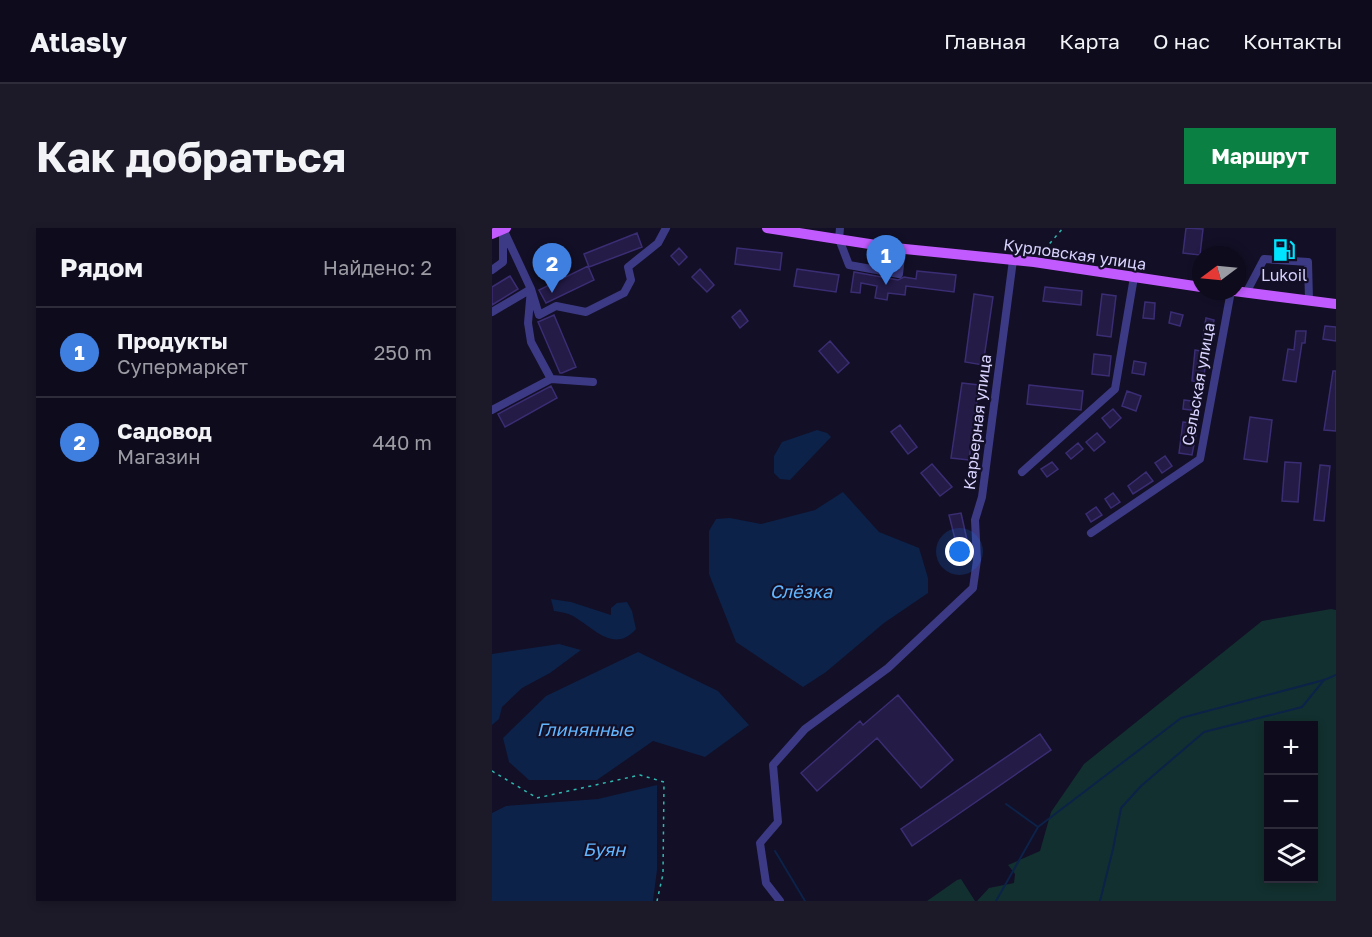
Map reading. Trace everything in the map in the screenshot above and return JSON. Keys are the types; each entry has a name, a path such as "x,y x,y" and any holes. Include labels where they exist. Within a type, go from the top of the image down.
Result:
{"main road":[{"name":"Курловская улица","path":"767,228 839,234 902,248 1034,262 1192,285"},
{"path":"492,234 504,229"},
{"path":"1246,293 1336,304"}],"street":[{"path":"504,229 531,290 539,315 556,306 586,312 624,293 631,280 628,267 658,243 666,228"},
{"path":"492,270 502,262 504,229"},
{"path":"839,234 849,265 899,274 902,248"},
{"path":"1246,293 1264,259 1308,262 1309,300"},
{"name":"Карьерная улица","path":"780,901 766,883 760,843 778,822 774,765 805,729 888,668 973,588 977,560 975,520 982,497 1013,260"},
{"path":"1022,472 1115,389 1134,278"},
{"path":"492,312 531,290"},
{"path":"531,290 528,323 531,342 551,379"},
{"name":"Сельская улица","path":"1091,533 1200,459 1230,300"},
{"path":"492,410 551,379 593,382"}],"path":[{"path":"1034,262 1063,228"},
{"path":"492,771 537,798 640,775 664,782 663,874 657,901"}],"green space":[{"path":"1336,610 1336,901 977,901 989,888 1014,883 1015,874 1008,865 1040,851 1051,812 1084,764 1262,621"},
{"path":"961,879 975,901 927,901 957,880"}],"water":[{"path":"817,430 831,437 790,480 780,479 774,473 774,456 782,442"},
{"name":"Слёзка","path":"843,492 879,532 919,548 928,578 928,593 884,623 826,672 803,687 736,642 709,574 709,531 716,519 730,518 761,524 815,510"},
{"path":"551,599 571,602 611,615 611,608 617,603 627,602 632,611 636,629 628,636 612,639 596,632 573,616 554,611"},
{"path":"559,644 581,650 550,673 522,688 502,707 499,719 492,725 492,654"},
{"name":"Глинянные","path":"638,652 718,691 749,725 705,757 653,741 597,780 529,780 509,762 503,738 546,696"},
{"name":"Буян","path":"657,785 657,870 653,901 492,901 492,813 506,806 598,799"}],"building":[{"path":"1186,228 1203,229 1201,246 1192,246 1192,254 1183,253"},
{"path":"637,233 642,247 589,267 584,254"},
{"path":"1280,241 1290,242 1289,254 1279,254"},
{"path":"679,248 687,257 679,265 671,256"},
{"path":"737,248 782,253 780,270 735,264"},
{"path":"588,266 594,280 546,303 539,290"},
{"path":"700,269 714,285 707,292 692,277"},
{"path":"797,269 839,275 836,292 794,286"},
{"path":"917,271 956,275 954,292 906,286 905,295 888,293 887,300 875,298 877,286 861,283 860,293 851,292 854,272 898,280 904,277 916,279"},
{"path":"510,276 518,289 492,305 492,287"},
{"path":"1045,287 1082,291 1081,305 1043,301"},
{"path":"974,294 993,297 983,365 965,362"},
{"path":"1102,294 1116,296 1111,337 1097,335"},
{"path":"1145,302 1155,303 1154,319 1143,318"},
{"path":"740,310 748,321 740,328 732,317"},
{"path":"1171,312 1183,315 1180,326 1169,323"},
{"path":"554,315 576,367 562,373 560,373 538,322"},
{"path":"1206,318 1214,320 1211,338 1203,336"},
{"path":"1325,326 1336,327 1336,341 1323,339"},
{"path":"1296,331 1306,331 1296,382 1283,380 1288,349 1294,350"},
{"path":"830,341 849,363 838,373 819,351"},
{"path":"1195,350 1207,352 1203,383 1192,381"},
{"path":"1094,354 1111,356 1109,376 1092,374"},
{"path":"1134,361 1146,363 1144,375 1132,373"},
{"path":"1333,371 1336,371 1336,431 1324,430"},
{"path":"962,383 979,385 969,460 951,458"},
{"path":"1029,385 1083,391 1081,410 1027,404"},
{"path":"551,386 557,398 505,427 498,414"},
{"path":"1127,391 1141,396 1136,411 1122,406"},
{"path":"1184,400 1199,402 1198,411 1183,409"},
{"path":"1113,409 1121,418 1110,428 1102,418"},
{"path":"1250,417 1272,420 1267,462 1244,459"},
{"path":"1183,422 1198,424 1192,455 1179,453"},
{"path":"900,425 917,447 908,454 891,432"},
{"path":"1097,433 1105,442 1094,451 1086,442"},
{"path":"1078,443 1083,449 1071,459 1066,453"},
{"path":"1165,456 1172,466 1162,473 1155,463"},
{"path":"1052,462 1058,469 1047,477 1041,469"},
{"path":"1285,462 1301,463 1298,502 1282,501"},
{"path":"932,464 952,487 940,496 921,473"},
{"path":"1320,465 1330,466 1324,521 1314,520"},
{"path":"1146,472 1153,481 1133,494 1128,486"},
{"path":"1113,493 1120,502 1111,508 1105,499"},
{"path":"1096,507 1102,515 1091,522 1086,514"},
{"path":"961,513 967,540 956,543 949,515"},
{"path":"898,695 953,760 921,788 877,738 817,791 801,773 860,721 863,725"},
{"path":"1040,734 1051,750 912,846 901,829"}],"waterway":[{"path":"1100,901 1121,808 1141,786 1204,732 1302,707 1324,680 1336,675"},
{"path":"996,901 1038,827 1181,718 1324,680"},
{"path":"1006,804 1038,827"},
{"path":"775,851 805,901"}],"place":[{"name":"Lukoil","path":"1284,250"},
{"name":"Продукты","path":"886,285"},
{"name":"Садовод","path":"552,293"}]}
